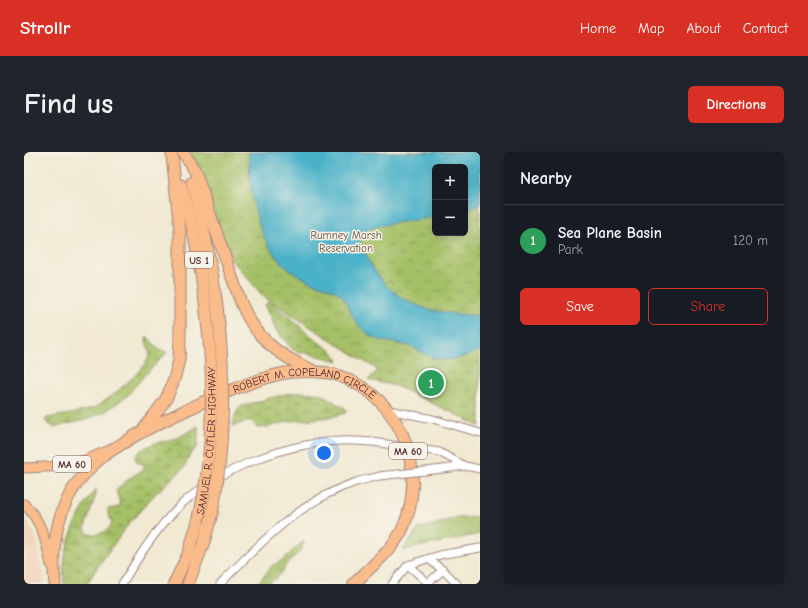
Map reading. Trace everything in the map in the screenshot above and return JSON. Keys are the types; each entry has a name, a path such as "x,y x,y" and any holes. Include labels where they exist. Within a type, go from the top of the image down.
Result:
{"highway":[{"name":"SAMUEL R. CUTLER HIGHWAY","path":"177,153 200,213 210,256 219,320 223,395 222,440 212,513 203,545 188,584"},
{"name":"SAMUEL R. CUTLER HIGHWAY","path":"174,584 188,554 198,522 204,493 209,449 211,404 211,367 208,329 200,266 177,153"},
{"path":"177,153 195,170 240,300 248,318 259,334 272,348 291,360 317,372"},
{"path":"140,433 166,399 174,380 179,360 180,230 177,153"},
{"name":"ROBERT M. COPELAND CIRCLE","path":"54,582 54,539 59,520 67,501 83,475 100,458 140,433 185,410 255,381 287,373 317,372 336,375 358,384 374,396 398,425 412,465 413,487 409,512 402,529 382,557 354,584"},
{"name":"MA 60","path":"364,584 382,557"}],"main road":[{"name":"MA 60","path":"24,468 53,467 72,464 117,447"},
{"path":"24,504 34,515 43,532 54,582"}],"lane":[{"path":"387,410 433,419 480,432"},
{"path":"122,584 144,548 184,502 210,483 231,471 286,449 340,441 373,442 439,452 465,466 480,469"},
{"path":"220,584 257,546 283,523 314,502 355,483 379,476 465,466"},
{"path":"392,584 408,565 428,559 480,548"},
{"path":"428,559 443,570 457,584"},
{"path":"408,565 428,583 443,570"}],"shaded area":[{"path":"24,516 36,537 44,584 24,584"}],"green space":[{"name":"Rumney Marsh Reservation","path":"191,152 480,152 480,426 396,386 368,380 378,370 264,297 231,259"},
{"path":"268,302 273,304 314,339 333,352 339,361 293,350 276,330 265,305"},
{"path":"147,336 159,350 167,353 143,377 127,396 105,412 85,420 56,427 53,427 45,421 47,418 95,407 116,392 141,369 149,357 150,354 146,341"},
{"path":"302,392 322,394 344,407 347,411 345,413 332,416 292,421 261,428 257,428 251,420 233,426 236,412 242,406 285,394"},
{"path":"198,426 198,447 190,454 184,468 156,493 130,522 98,566 87,584 64,584 63,571 67,546 71,534 82,510 96,489 96,495 85,528 88,534 96,534 106,531 110,526 112,522 108,514 108,509 119,507 120,503 116,491 132,476 143,470 145,467 137,462 135,457 140,451 156,443 178,438"},
{"path":"480,517 480,534 403,550 418,529 456,518"},
{"path":"302,542 304,542 301,550 285,566 282,573 268,584 257,584 272,566 283,560"}],"water":[{"path":"249,152 480,152 480,205 468,208 468,164 432,164 432,217 383,225 364,232 359,236 367,257 377,274 390,288 404,299 420,306 438,311 480,315 480,350 469,355 451,360 445,360 430,357 404,344 383,341 368,334 358,325 343,297 339,293 309,281 293,272 282,263 273,252 265,240 255,211 249,166"}],"place":[{"name":"Sea Plane Basin","path":"431,383"}]}
